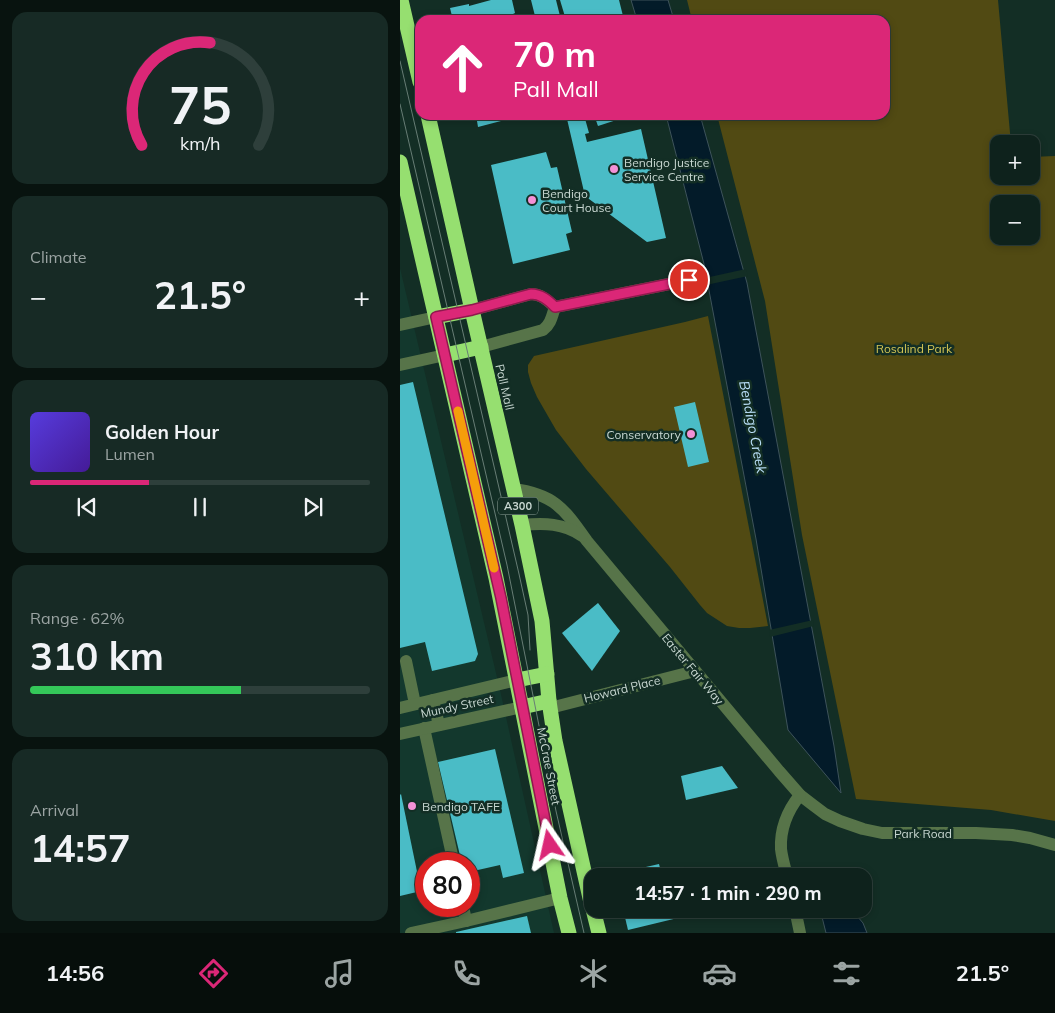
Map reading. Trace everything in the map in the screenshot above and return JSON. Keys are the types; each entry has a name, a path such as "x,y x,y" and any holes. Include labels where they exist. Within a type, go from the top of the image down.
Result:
{"highway":[{"path":"401,0 415,60"},
{"name":"Pall Mall","path":"429,120 522,525 542,620 547,670"},
{"name":"A300","path":"400,162 445,355"},
{"path":"436,317 472,310"},
{"path":"445,355 480,347"},
{"name":"McCrae Street","path":"445,355 496,578 568,933"},
{"name":"McCrae Street","path":"547,670 555,741 584,869"},
{"name":"Mundy Street","path":"517,680 547,670"},
{"name":"Mundy Street","path":"522,707 550,705"},
{"name":"McCrae Street","path":"595,918 599,933"}],"street":[{"path":"555,307 689,280"},
{"path":"472,310 534,294 543,297 555,307"},
{"path":"480,347 543,330 550,322 555,307"},
{"path":"400,325 436,317"},
{"path":"400,365 445,355"},
{"name":"Easter Fair Way","path":"514,489 535,493 557,504 566,513 694,671 800,794"},
{"name":"Easter Fair Way","path":"522,525 544,524 562,526 575,532 587,541"},
{"path":"406,661 415,704"},
{"name":"Howard Place","path":"550,705 694,671"},
{"name":"Mundy Street","path":"400,708 517,680"},
{"path":"433,700 439,725"},
{"name":"Mundy Street","path":"400,734 522,707"},
{"path":"424,728 451,852"},
{"path":"785,868 781,849 782,837 787,815 800,794"},
{"name":"Park Road","path":"800,794 825,814 862,829 882,833 1012,835 1055,845"},
{"path":"411,933 560,898"},
{"path":"465,917 466,921"},
{"path":"797,918 800,933"}],"shaded area":[{"path":"400,268 500,690 554,933 400,933"}],"green space":[{"name":"Rosalind Park","path":"687,0 998,0 1010,135 990,135 990,185 1040,185 1040,157 1055,156 1055,821 991,810 856,799 802,535 765,301 718,120 890,120 890,15 691,15"},
{"path":"708,316 768,626 739,628 727,626 707,613 586,469 556,430 537,397 528,372 528,365 534,356"}],"water":[{"path":"631,0 668,0 672,15 636,15"},
{"name":"Bendigo Creek","path":"667,120 701,120 747,283 834,746 841,793 788,730 756,539 704,264"},
{"path":"822,918 859,918 867,933 826,933"}],"pier":[{"path":"746,269 748,276 706,285 705,278"},
{"path":"813,620 814,626 770,637 769,630"}],"building":[{"path":"491,0 512,0 515,13 513,15 452,15 450,8 469,4 469,6"},
{"path":"531,0 556,0 560,15 535,15"},
{"path":"560,0 619,0 623,15 564,15"},
{"path":"477,120 501,121 478,127"},
{"name":"Bendigo Justice Service Centre","path":"567,120 585,120 589,133 585,134 587,142 641,129 666,238 647,242 585,196"},
{"path":"596,120 617,120 598,126"},
{"name":"Bendigo Court House","path":"546,152 551,168 557,167 572,232 566,234 570,250 513,264 491,165"},
{"path":"413,382 478,654 475,661 432,671 425,642 400,648 400,385"},
{"name":"Conservatory","path":"695,402 709,462 688,467 674,407"},
{"path":"598,603 620,631 592,671 562,633"},
{"path":"495,749 524,873 503,878 500,865 480,870 480,852 459,852 438,762"},
{"path":"722,766 738,788 686,800 681,776"},
{"name":"Bendigo TAFE","path":"400,795 415,862 415,892 400,896"},
{"path":"659,864 660,868 641,868"},
{"path":"527,916 531,933 456,933 456,932"},
{"path":"625,918 678,918 628,930"}],"tram line":[{"path":"400,61 519,574 528,615 530,650"},
{"path":"400,104 507,565 556,811 584,933"}],"slow traffic":[{"path":"458,411 494,568"}],"place":[{"name":"Bendigo Justice Service Centre","path":"614,169"},
{"name":"Bendigo Court House","path":"532,200"},
{"name":"Conservatory","path":"691,434"},
{"name":"Bendigo TAFE","path":"412,806"}],"route":[{"path":"550,845 501,598 436,317 472,310 531,294 540,295 555,307 689,280"}]}
